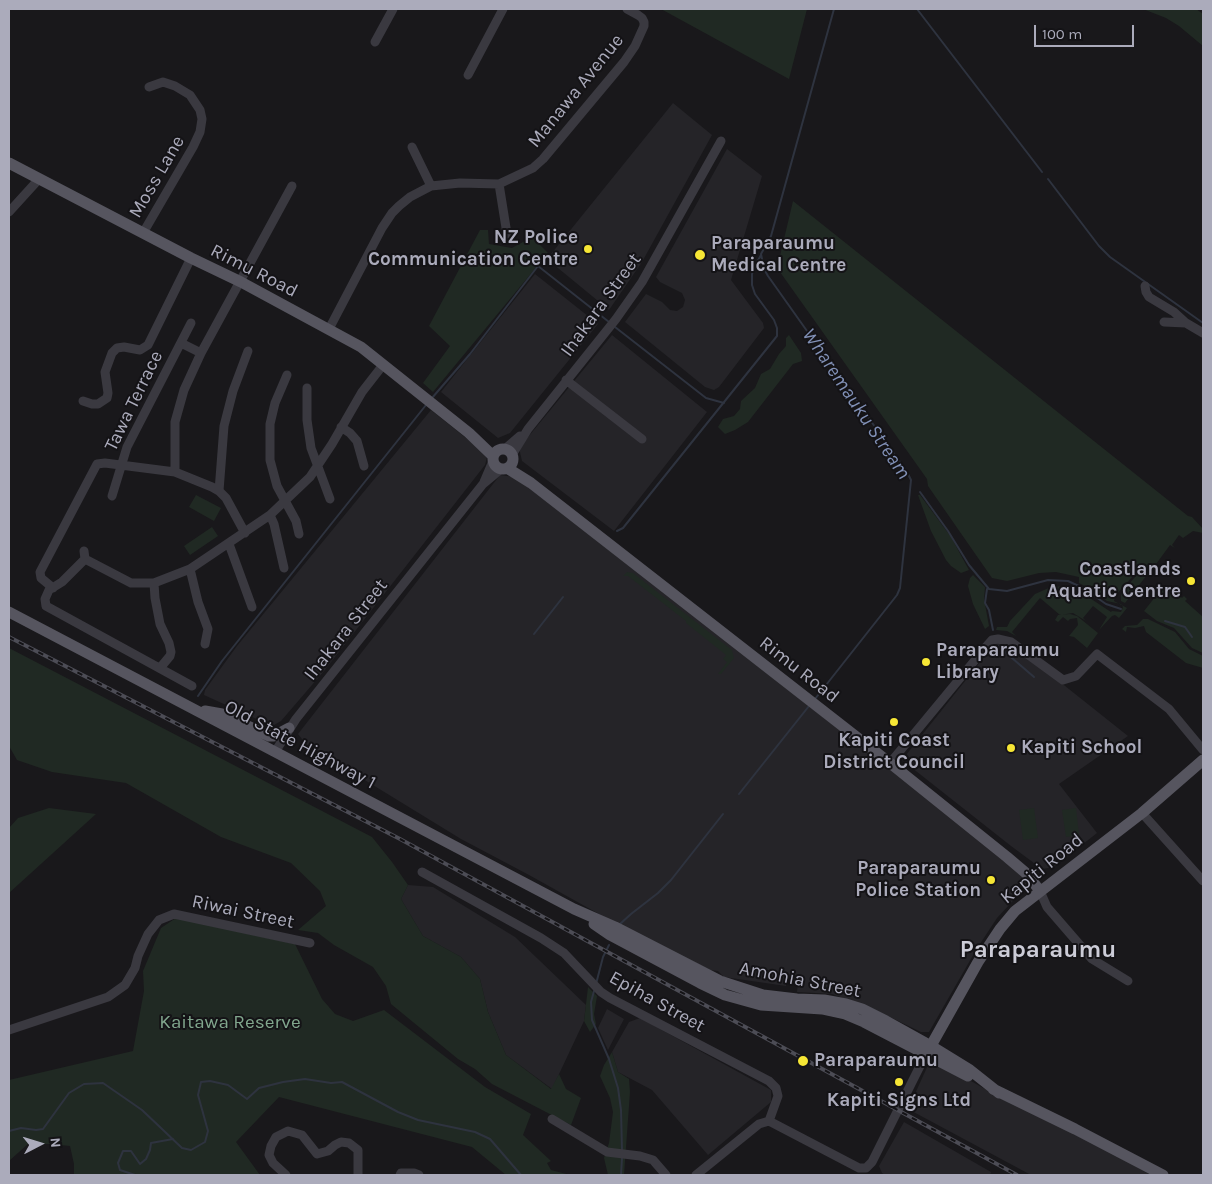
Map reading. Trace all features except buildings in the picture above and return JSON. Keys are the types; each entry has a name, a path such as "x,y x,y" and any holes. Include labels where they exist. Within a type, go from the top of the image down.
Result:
{"main road":[{"name":"Rimu Road","path":"9,163 241,282 361,347 1007,857 1027,874 1040,891"},
{"name":"Old State Highway 1","path":"9,612 574,909 616,932 708,988 742,1001"},
{"path":"191,708 222,714 269,736 274,736 289,728"},
{"name":"Kapiti Road","path":"929,1050 978,962 1000,929 1015,911 1142,813 1203,760"},
{"name":"Old State Highway 1","path":"616,932 695,968"},
{"name":"Amohia Street","path":"695,968 725,983 763,995 824,1000 856,1007 886,1020 929,1050"},
{"name":"Amohia Street","path":"742,1001 764,1005 822,1009 840,1013 864,1022 970,1070 999,1093 1075,1129 1164,1175"}],"street":[{"path":"375,42 393,9"},
{"path":"468,75 503,9"},
{"name":"Manawa Avenue","path":"329,329 392,213 410,197 430,186 460,183 499,184 533,168 544,159 635,46 644,26 642,18 627,9"},
{"name":"Moss Lane","path":"143,233 194,147 200,132 202,119 200,110 190,95 175,86 163,82 149,87"},
{"name":"Ihakara Street","path":"275,752 289,728 616,319 642,282 721,141"},
{"path":"412,147 430,186"},
{"path":"9,212 39,179"},
{"path":"499,184 507,234"},
{"path":"175,472 175,422 184,390 234,290 241,282 292,186"},
{"path":"83,401 98,404 107,398 105,372 112,354 117,348 124,347 140,350 148,345 191,258"},
{"path":"1145,286 1149,297 1203,333"},
{"name":"Tawa Terrace","path":"112,496 127,448 191,322"},
{"path":"1164,322 1186,323"},
{"path":"180,343 201,353"},
{"path":"219,491 224,426 233,391 248,351"},
{"path":"192,686 46,606 45,599 49,590 62,582 85,555 131,583 154,583 190,569 229,544 286,502 310,477 362,392 383,365"},
{"path":"287,375 274,403 270,424 270,460 281,494 296,521 299,534"},
{"path":"566,380 642,439"},
{"path":"306,388 307,420 311,448 330,500"},
{"path":"341,426 357,441 364,466"},
{"path":"53,588 41,578 40,572 97,464 105,463 175,472 219,491 226,498 245,533"},
{"path":"270,515 274,524 284,568"},
{"path":"229,544 252,606"},
{"path":"190,569 198,602 208,629 205,644"},
{"path":"154,583 160,624 171,652 160,668"},
{"path":"890,764 992,640 1002,639 1011,642 1063,680 1076,676 1097,654 1169,709 1203,750"},
{"path":"1142,813 1203,881"},
{"name":"Epiha Street","path":"422,872 564,953 600,992 774,1084 778,1096 769,1121"},
{"path":"1040,891 1047,908 1092,959 1128,981"},
{"name":"Riwai Street","path":"9,1030 108,996 125,985 135,968 148,934 159,920 174,914 310,943"},
{"name":"Kapiti Road","path":"868,1172 929,1050"},
{"path":"552,1119 611,1153 640,1156 653,1160 666,1175"},
{"path":"696,1175 759,1124 769,1121 868,1172"},
{"path":"286,1175 274,1163 270,1154 271,1146 276,1137 288,1131 302,1135 317,1154 328,1151 342,1142 349,1143 358,1150 358,1175"},
{"path":"400,1175 401,1173 419,1175"}],"shaded area":[{"path":"673,103 712,135 642,262 609,310 547,259"},
{"path":"727,149 762,176 731,280 763,323 764,328 719,387 714,390 705,387 625,322 646,294 662,302 670,310 677,311 683,307 685,300 682,293 660,282 656,277"},
{"path":"535,274 598,324 510,433 498,438 441,392"},
{"path":"612,335 707,412 614,531 522,461 519,448"},
{"path":"431,410 486,454 485,465 324,671 281,721 274,725 270,725 204,695 205,690 237,646"},
{"path":"500,475 515,477 1013,865 1028,881 1023,890 997,918 976,950 929,1032 921,1032 869,1007 832,994 797,992 798,983 792,979 787,979 786,986 724,977 718,971 710,970 608,919 461,839 306,744 298,734"},
{"name":"Kapiti School","path":"1006,639 1128,736 1059,784 1097,833 1054,867 1042,869 902,760 997,641"},
{"path":"408,885 433,887 515,937 586,1005 584,1021 552,1089 506,1055 488,1012 480,979 461,957 423,936 401,899"},
{"path":"607,1009 624,1019 608,1050 598,1028"},
{"path":"640,1018 771,1090 771,1102 708,1155 652,1090 618,1072 612,1052 629,1022"},
{"path":"936,1061 992,1093 1110,1152 1151,1175 1031,1175 908,1109 929,1063"},
{"path":"904,1122 991,1172 990,1175 885,1175 879,1166"}],"green space":[{"path":"661,9 807,9 789,79"},
{"path":"1143,9 1196,9 1203,14 1203,46 1179,26 1166,18"},
{"path":"793,201 1188,516 1192,517 1203,529 1203,533 1193,531 1183,538 1179,535 1172,545 1175,548 1170,545 1151,571 1143,565 1115,596 1114,601 1119,603 1107,601 1093,590 1079,583 1079,577 1056,572 1039,573 1007,581 992,578 928,486 927,479 780,272 778,264"},
{"path":"480,230 488,230 489,244 512,248 532,237 548,253 433,392 423,383 450,346 429,326"},
{"path":"789,335 801,353 802,361 793,364 748,422 725,434 718,427 723,419 734,416 740,409 741,401 755,388 761,374 770,369 786,346 786,338"},
{"path":"196,495 221,508 214,521 189,507"},
{"path":"918,495 920,495 951,537 969,570 961,573 946,560 931,531"},
{"path":"212,527 218,536 190,555 184,546"},
{"path":"1143,568 1152,577 1147,575 1125,603 1121,601 1121,593"},
{"path":"627,572 633,573 732,650 734,658 721,674 718,674 727,662 723,659 726,655 628,576 623,576"},
{"path":"973,575 985,587 984,599 989,626 985,629 973,604 968,586"},
{"path":"1067,586 1076,589 1111,612 1121,612 1122,605 1127,608 1119,618 1115,615 1112,616 1099,630 1107,617 1093,606 1083,618 1086,621 1073,613 1060,615 1040,598 1012,632 1016,636 1007,631 996,630 997,627 1007,627 1010,621 1035,594 1051,587"},
{"path":"1163,587 1169,592 1172,588 1182,598 1184,596 1187,599 1185,601 1203,617 1203,653 1192,648 1174,628 1157,621 1144,611"},
{"path":"1070,614 1077,616 1098,633 1087,648 1074,637 1069,636 1078,625 1077,618 1068,621 1063,617 1058,622 1055,620 1058,615"},
{"path":"1143,619 1148,619 1175,632 1189,649 1203,656 1203,668 1186,663 1146,632 1144,626 1127,627 1126,632 1122,629 1125,626 1137,625"},
{"path":"9,648 372,837 408,885 401,899 423,936 461,957 480,979 488,1012 506,1055 551,1089 559,1074 566,1089 581,1098 571,1125 492,1084 475,1069 458,1059 391,1004 386,986 373,967 334,945 318,933 298,930 326,906 320,891 291,863 221,837 126,783 52,772 17,760 9,746"},
{"path":"49,808 96,814 9,893 9,828 18,818"},
{"path":"1034,808 1038,838 1023,840 1019,810"},
{"path":"1076,808 1079,835 1066,837 1062,810"},
{"name":"Kaitawa Reserve","path":"176,918 295,944 322,999 335,1014 353,1021 384,1010 485,1087 531,1114 523,1135 551,1161 547,1163 551,1170 570,1175 506,1175 472,1147 279,1097 236,1142 260,1175 74,1175 74,1164 70,1146 50,1144 28,1144 9,1161 9,1080 133,1051 144,991 143,971 161,928"},
{"path":"588,987 597,996 594,1014 596,1024 590,1032 584,1021"},
{"path":"612,1052 618,1072 629,1079 630,1092 624,1175 608,1175 604,1158 609,1143 613,1112 610,1098 600,1076"}],"waterway":[{"name":"Wharemauku Stream","path":"815,699 897,595 900,588 911,480 768,276 764,269 761,254 771,236 834,9"},
{"path":"917,9 1042,172"},
{"path":"1048,179 1099,246 1110,257 1203,323"},
{"name":"Wharemauku Stream","path":"757,262 761,255"},
{"path":"432,398 470,354 538,266 609,322"},
{"path":"617,531 623,528 777,336 774,320 755,294 752,285 753,271"},
{"path":"615,327 706,398 724,403"},
{"path":"198,696 222,661 426,405"},
{"path":"920,492 948,531 969,565 989,589 1007,591 1048,580 1068,581 1083,588 1106,604 1121,609"},
{"path":"987,589 985,603 989,610 993,630"},
{"path":"534,634 563,597"},
{"path":"1165,621 1185,627 1192,637"},
{"path":"998,646 1034,677"},
{"name":"Wharemauku Stream","path":"739,794 809,706"},
{"name":"Wharemauku Stream","path":"620,924 671,880 723,814"},
{"name":"Wharemauku Stream","path":"596,984 603,957 609,945"},
{"name":"Wharemauku Stream","path":"594,991 591,1002 592,1020 609,1059 618,1088 621,1110 622,1151"},
{"name":"Wharemauku Stream","path":"9,1131 21,1128 43,1129 69,1093 84,1084 103,1083 142,1110 182,1148 191,1150 205,1142 208,1131 198,1095 201,1082 210,1081 228,1085 247,1099 259,1088 283,1082 305,1079 331,1083 342,1082 398,1112 418,1120 475,1132 490,1139 521,1175"},
{"path":"135,1175 120,1170 118,1163 123,1151 131,1151 140,1164 146,1159 151,1143 173,1139"},
{"name":"Wharemauku Stream","path":"621,1175 622,1158"}],"railway":[{"path":"9,637 400,839 1017,1175"}],"place":[{"name":"NZ Police Communication Centre","path":"588,249"},
{"name":"Paraparaumu Medical Centre","path":"700,255"},
{"name":"Coastlands Aquatic Centre","path":"1191,581"},
{"name":"Paraparaumu Library","path":"926,662"},
{"name":"Kapiti Coast District Council","path":"894,722"},
{"name":"Kapiti School","path":"1011,748"},
{"name":"Paraparaumu Police Station","path":"991,880"},
{"name":"Paraparaumu","path":"803,1061"},
{"name":"Kapiti Signs Ltd","path":"899,1082"}],"district":[{"name":"Paraparaumu","path":"1038,950"}]}
